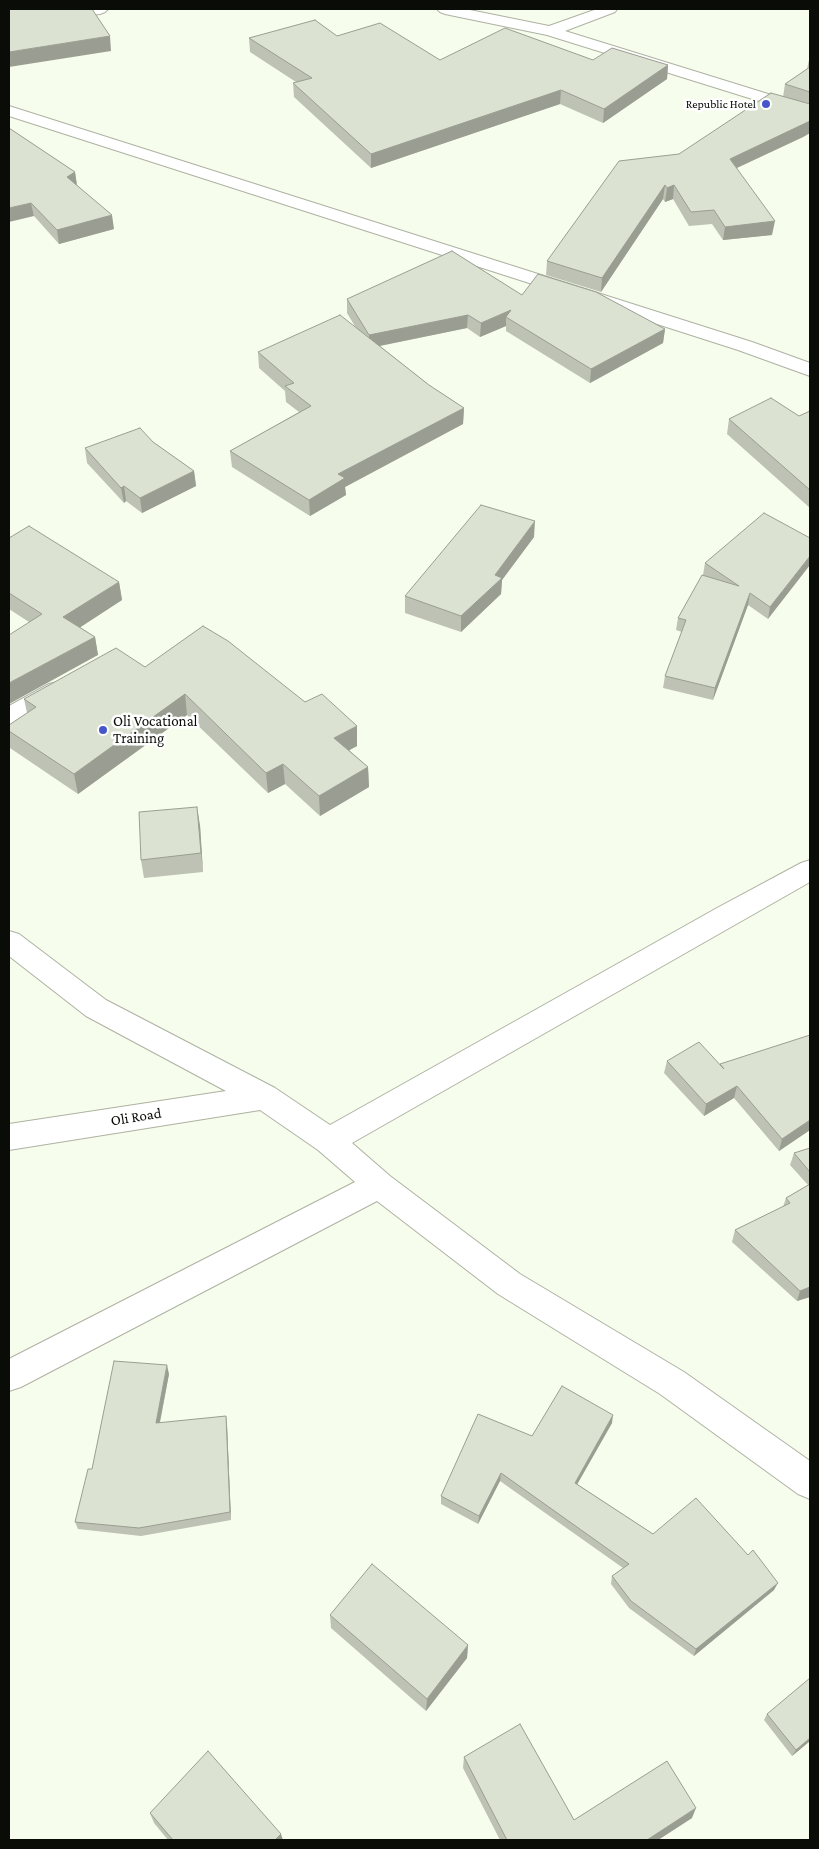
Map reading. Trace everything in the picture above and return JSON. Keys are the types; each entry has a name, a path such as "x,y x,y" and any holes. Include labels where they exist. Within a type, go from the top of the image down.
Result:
{"street":[{"path":"75,12 100,9"},
{"path":"445,9 550,31 810,112"},
{"path":"550,31 610,9"},
{"path":"9,112 745,346 810,370"},
{"path":"9,717 76,681"},
{"path":"329,1141 727,915 810,870"},
{"path":"9,941 96,1008 264,1097 329,1141 379,1185 509,1284 672,1383 810,1482"},
{"name":"Oli Road","path":"9,1136 264,1097"},
{"path":"9,1376 379,1185"}],"building":[{"path":"9,9 92,9 110,36 9,52"},
{"path":"315,20 337,36 380,23 440,60 505,28 593,60 612,48 668,65 604,109 561,90 371,154 293,83 312,78 249,38"},
{"path":"810,67 810,92 785,84"},
{"path":"771,93 810,104 810,121 730,159 775,221 725,227 714,210 691,212 674,185 667,188 665,185 602,278 547,261 619,161 679,154"},
{"path":"9,128 75,172 67,177 112,215 57,230 31,203 9,208"},
{"path":"452,251 522,295 538,274 596,292 665,329 591,369 506,317 511,310 481,323 468,315 369,335 347,299"},
{"path":"340,315 429,385 464,408 338,474 345,478 309,500 230,451 311,406 285,386 294,383 258,352"},
{"path":"771,398 799,416 810,411 810,490 729,419"},
{"path":"140,428 153,442 194,471 140,498 124,486 121,488 85,448"},
{"path":"481,505 535,521 495,575 502,578 461,616 405,596"},
{"path":"764,513 810,538 810,556 770,607 750,593 715,688 665,676 686,620 678,618 702,575 739,586 705,563"},
{"path":"29,526 119,582 63,617 95,637 9,683 9,635 42,614 9,593 9,538"},
{"path":"203,626 228,641 305,702 322,694 357,726 334,738 368,767 319,796 283,764 266,773 185,694 74,774 9,731 9,725 36,707 24,699 116,648 145,667"},
{"path":"197,807 201,853 141,860 139,812"},
{"path":"810,1035 810,1120 782,1139 737,1086 706,1104 667,1061 699,1042 724,1069 720,1064"},
{"path":"810,1148 810,1172 794,1153"},
{"path":"810,1184 810,1287 800,1291 735,1230 790,1203 786,1198"},
{"path":"114,1361 167,1365 156,1423 226,1416 230,1512 139,1528 75,1522 88,1469 92,1469"},
{"path":"562,1386 613,1415 575,1483 653,1534 696,1498 748,1555 753,1550 778,1583 696,1649 631,1601 612,1576 629,1564 501,1473 479,1516 441,1496 478,1414 532,1436"},
{"path":"372,1564 468,1645 427,1699 330,1615"},
{"path":"810,1678 810,1738 796,1750 767,1714"},
{"path":"520,1724 574,1820 667,1761 696,1808 647,1840 507,1840 464,1757"},
{"path":"208,1751 281,1834 275,1840 173,1840 150,1813"}],"place":[{"name":"Republic Hotel","path":"766,104"},
{"name":"Oli Vocational Training","path":"103,730"}]}
